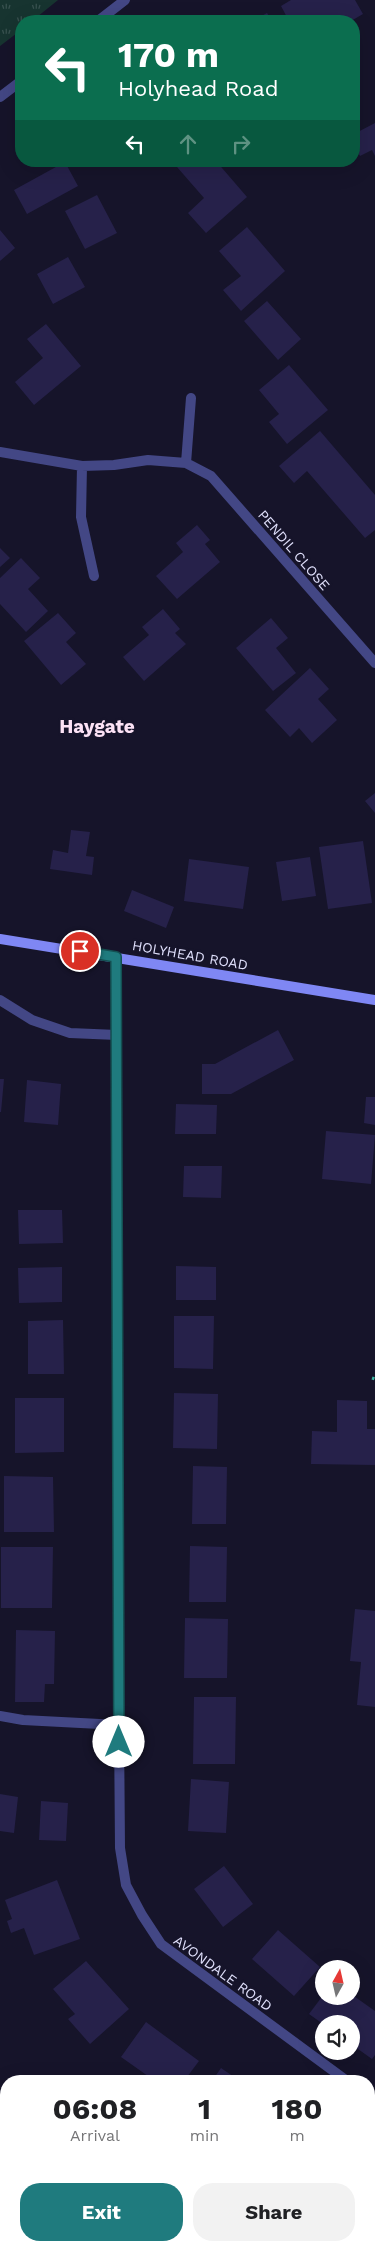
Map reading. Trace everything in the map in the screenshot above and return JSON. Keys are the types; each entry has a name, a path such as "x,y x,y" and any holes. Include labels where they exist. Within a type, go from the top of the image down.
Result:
{"main road":[{"name":"HOLYHEAD ROAD","path":"0,939 375,1000"}],"street":[{"path":"106,15 126,0"},
{"path":"0,97 15,86"},
{"path":"186,463 191,398"},
{"name":"PENDIL CLOSE","path":"0,452 82,466 114,465 148,460 186,463 211,476 375,663"},
{"path":"82,466 81,517 94,576"},
{"name":"AVONDALE ROAD","path":"116,957 120,1848 126,1885 142,1916 161,1944 339,2075"},
{"path":"0,1000 32,1020 70,1033 117,1035"},
{"path":"0,1716 23,1720 119,1725"}],"green space":[{"path":"0,0 58,0 39,15 15,15 15,35 0,46"}],"building":[{"path":"291,0 355,0 363,14 360,16 286,15 281,6"},
{"path":"375,123 375,156 372,150 360,156 360,131"},
{"path":"56,167 68,167 78,186 27,214 14,190"},
{"path":"177,167 221,167 247,197 206,233 188,213 204,198"},
{"path":"97,195 117,233 85,249 65,211"},
{"path":"247,227 285,271 241,311 223,290 241,276 219,251"},
{"path":"0,230 15,248 0,261"},
{"path":"68,257 85,287 53,304 37,274"},
{"path":"267,301 301,339 278,360 244,321"},
{"path":"46,324 81,366 34,405 15,382 43,358 27,339"},
{"path":"289,365 328,410 287,444 269,422 279,414 259,390"},
{"path":"320,431 375,495 375,530 365,538 307,471 294,483 279,466"},
{"path":"197,525 210,540 205,544 220,562 177,599 156,576 183,552 176,543"},
{"path":"0,548 10,558 0,567"},
{"path":"21,558 40,578 28,589 48,611 26,632 0,604 0,578"},
{"path":"163,609 180,629 175,633 186,644 144,681 123,657 149,635 142,627"},
{"path":"58,613 76,633 66,642 86,664 61,685 24,641"},
{"path":"271,618 288,638 276,648 296,673 273,691 236,648"},
{"path":"310,668 329,689 318,699 337,720 312,743 299,728 290,737 265,710"},
{"path":"375,793 375,813 365,801"},
{"path":"71,830 90,832 86,856 94,857 92,875 50,869 53,850 68,853"},
{"path":"363,841 372,903 328,909 319,847"},
{"path":"310,857 316,896 282,901 276,862"},
{"path":"189,859 249,867 243,909 184,901"},
{"path":"132,890 174,907 166,928 124,911"},
{"path":"278,1030 294,1060 231,1094 202,1094 202,1064 215,1064"},
{"path":"0,1079 4,1079 1,1112 0,1112"},
{"path":"27,1080 61,1084 58,1125 24,1122"},
{"path":"366,1097 375,1097 375,1125 364,1123"},
{"path":"176,1104 217,1105 216,1134 175,1134"},
{"path":"326,1131 375,1135 371,1184 322,1179"},
{"path":"184,1166 222,1166 221,1198 183,1197"},
{"path":"18,1210 62,1210 63,1243 19,1244"},
{"path":"176,1266 216,1267 216,1300 176,1300"},
{"path":"62,1267 62,1302 19,1303 18,1268"},
{"path":"174,1316 214,1316 213,1369 174,1368"},
{"path":"63,1320 64,1374 28,1374 28,1321"},
{"path":"174,1393 218,1394 217,1449 173,1448"},
{"path":"15,1398 64,1398 64,1452 15,1453"},
{"path":"337,1400 367,1401 367,1429 375,1429 375,1465 311,1464 312,1431 337,1432"},
{"path":"193,1466 227,1467 226,1524 192,1524"},
{"path":"4,1476 53,1477 54,1532 4,1532"},
{"path":"190,1546 227,1547 226,1602 189,1602"},
{"path":"1,1547 53,1547 52,1608 1,1608"},
{"path":"355,1609 375,1611 375,1707 357,1705 361,1662 350,1661"},
{"path":"185,1618 228,1619 227,1678 184,1678"},
{"path":"16,1630 55,1631 54,1684 45,1684 44,1702 15,1702"},
{"path":"194,1697 236,1697 235,1764 193,1764"},
{"path":"191,1779 229,1782 226,1833 188,1831"},
{"path":"0,1794 18,1797 14,1833 0,1831"},
{"path":"41,1801 68,1803 66,1841 39,1840"},
{"path":"224,1866 253,1904 223,1927 194,1889"},
{"path":"57,1880 80,1939 34,1955 24,1928 11,1933 7,1921 12,1919 5,1900"},
{"path":"278,1930 315,1963 315,1973 294,1996 252,1959"},
{"path":"86,1961 129,2009 90,2044 68,2019 75,2014 53,1989"},
{"path":"360,2000 375,2011 375,2055 372,2059 360,2050 360,2015 315,2015 315,2018 309,2014 316,2005 360,2005"},
{"path":"146,2022 199,2061 188,2075 146,2075 121,2057"},
{"path":"221,2068 231,2075 216,2075"}],"district":[{"name":"Haygate","path":"97,726"}],"route":[{"path":"80,951 116,957 119,1742"}]}
